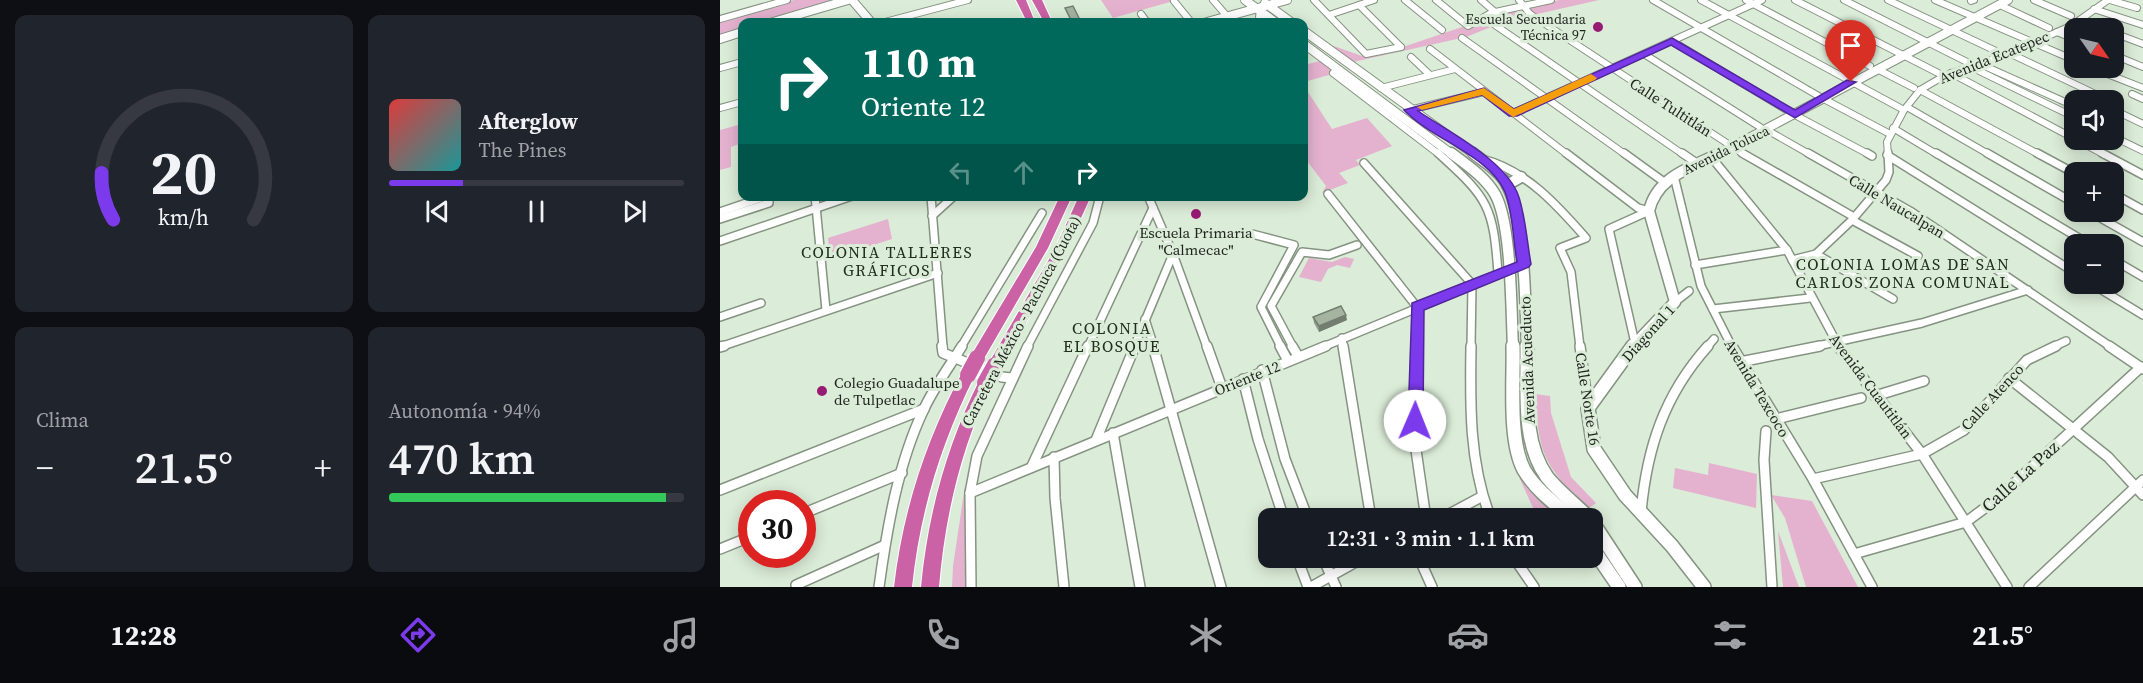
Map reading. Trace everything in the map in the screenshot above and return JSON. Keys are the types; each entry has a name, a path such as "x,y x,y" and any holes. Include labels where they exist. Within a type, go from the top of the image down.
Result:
{"highway":[{"path":"1021,0 1029,18"},
{"path":"1037,0 1046,18"},
{"name":"Carretera México - Pachuca (Cuota)","path":"903,587 913,518 940,433 968,375 1042,248 1064,201"},
{"name":"Carretera México - Pachuca (Cuota)","path":"930,587 932,555 948,475 962,435 995,365 1061,249 1083,201"}],"street":[{"path":"794,18 850,0 867,18"},
{"path":"898,18 950,2 968,0"},
{"path":"1213,0 1228,18"},
{"path":"1245,0 1269,18"},
{"path":"1236,18 1258,10 1264,2 1287,0"},
{"path":"1314,0 1366,54 1401,46 1359,5"},
{"path":"1329,15 1374,0"},
{"path":"1405,0 1442,30"},
{"path":"1436,0 1468,26 1495,12 1551,0"},
{"path":"1481,0 1495,12"},
{"name":"Calle Tultitlán","path":"1519,0 1530,14 1733,148 1918,256"},
{"path":"1653,0 1822,98 1892,131 2072,234"},
{"path":"1701,0 2064,197"},
{"path":"1746,0 2064,168"},
{"path":"1513,113 1762,0"},
{"path":"1795,0 1944,76"},
{"path":"1844,0 2064,111"},
{"path":"1888,0 1996,51"},
{"path":"1935,0 2064,56"},
{"path":"2034,0 2070,16"},
{"path":"2109,0 2136,8"},
{"name":"Avenida Ecatepec","path":"2083,18 2109,0"},
{"path":"720,19 784,1"},
{"path":"1174,1 1188,18"},
{"path":"1264,2 1286,18"},
{"path":"2004,2 2049,28"},
{"name":"Avenida Toluca","path":"1649,211 1652,197 1664,182 1674,176 1733,148 1851,82 1873,67 1903,55 2004,2"},
{"path":"2094,9 2143,25"},
{"path":"1258,10 1260,18"},
{"path":"1141,14 1144,18"},
{"path":"1495,25 1698,164"},
{"name":"Avenida Ecatepec","path":"1792,260 1816,254 1853,218 1886,180 1887,155 1892,131 1917,89 1969,64 1980,64 2064,28"},
{"path":"2057,32 2064,35"},
{"path":"720,39 738,33"},
{"name":"Avenida Acueducto","path":"1308,34 1409,110 1480,159 1507,185 1516,212 1524,264 1530,440 1538,462 1548,478 1579,508"},
{"path":"2124,37 2143,44"},
{"path":"1462,38 1548,97 1664,182"},
{"path":"1672,41 1795,114 1872,156"},
{"name":"Avenida Acueducto","path":"1308,47 1488,183 1499,202 1516,442 1524,469 1543,494 1560,508"},
{"path":"1430,49 1638,208 1649,211"},
{"path":"1308,51 1315,53"},
{"path":"2009,53 2088,90"},
{"name":"Calle Naucalpan","path":"1644,54 1764,129 1910,211 2142,368"},
{"path":"1411,57 1430,75"},
{"path":"2124,59 2143,67"},
{"path":"720,68 738,63"},
{"path":"1980,64 2064,102"},
{"path":"1381,88 1455,69"},
{"name":"Avenida Acueducto","path":"1333,73 1433,150 1475,188 1488,207 1504,271"},
{"path":"1951,73 2143,175"},
{"path":"2118,78 2143,88"},
{"path":"1409,110 1484,92"},
{"path":"2132,94 2143,99"},
{"path":"720,108 738,103"},
{"path":"2124,115 2143,124"},
{"path":"2124,142 2143,152"},
{"path":"1887,155 2064,266"},
{"name":"Avenida Cuautitlán","path":"1712,158 1787,250 1810,298 1836,343 1922,454 2007,587"},
{"path":"1480,159 1502,163 1521,177 1507,185"},
{"path":"1364,163 1472,284 1473,415 1481,497 1486,508"},
{"name":"Avenida Texcoco","path":"1674,176 1701,286 1740,362 1813,479 1872,587"},
{"name":"Calle Norte 16","path":"1521,177 1555,205 1586,238 1560,249 1571,272 1594,449 1625,495 1704,587"},
{"path":"1328,194 1417,307 1415,443 1424,508"},
{"path":"2124,200 2143,210"},
{"path":"720,212 753,201"},
{"path":"720,219 769,204 769,201"},
{"path":"815,201 826,310"},
{"path":"720,241 839,201"},
{"path":"931,201 943,353 1002,377 1011,378"},
{"path":"932,216 948,201"},
{"path":"971,587 970,493 977,456 1011,378 1093,223 1099,201"},
{"path":"1150,201 1173,254 1222,387"},
{"path":"1032,466 1153,208"},
{"path":"1635,343 1609,229 1649,211"},
{"path":"1649,211 1676,302"},
{"path":"879,587 885,545 902,473 924,409 1042,213"},
{"path":"2108,222 2143,242"},
{"path":"1252,234 1293,245 1261,307 1288,361"},
{"path":"1298,356 1271,308 1300,253 1306,250 1329,255 1357,245"},
{"path":"1695,265 1787,250"},
{"path":"1291,251 1300,253"},
{"path":"1096,440 1173,254"},
{"path":"1816,254 1893,298"},
{"name":"Oriente 12","path":"970,493 1524,264"},
{"path":"2124,266 2143,277"},
{"path":"720,347 938,273"},
{"path":"1740,362 1836,343 2000,301 2028,290"},
{"name":"Diagonal 1","path":"1588,408 1635,343 1689,291"},
{"path":"2108,294 2143,315"},
{"path":"1713,309 1810,298"},
{"path":"720,317 761,303"},
{"path":"1145,319 1173,408 1192,490 1221,587"},
{"path":"1342,338 1369,508"},
{"path":"1641,513 1644,478 1666,402 1688,366 1714,339"},
{"name":"Calle Atenco","path":"1813,479 1922,454 1964,430 2027,360 2066,341"},
{"name":"Calle La Paz","path":"1854,554 1966,522 1997,499 2132,373 2142,368"},
{"path":"1263,370 1286,459 1304,508"},
{"path":"2009,378 2073,428 2141,487 2029,587"},
{"path":"1243,379 1258,439 1280,508"},
{"path":"1875,396 1924,381"},
{"path":"1776,419 1861,398"},
{"path":"720,490 924,409"},
{"path":"1766,432 1764,460 1772,587"},
{"path":"1113,433 1140,587"},
{"path":"1054,457 1055,498 1064,587"},
{"path":"816,508 902,473"},
{"path":"1460,508 1481,497"},
{"path":"1603,538 1635,587"},
{"path":"720,549 738,542"},
{"path":"796,585 885,545"},
{"path":"1603,564 1619,587"},
{"path":"1301,568 1310,587 1346,568"},
{"path":"1327,568 1336,587"},
{"path":"1423,568 1432,587"},
{"path":"1521,568 1534,587"}],"shaded area":[{"path":"794,0 844,0 783,18 738,18 738,32 720,38 720,21"},
{"path":"1101,0 1177,0 1113,18"},
{"path":"1559,0 1599,0 1533,15 1530,8"},
{"path":"1518,10 1521,15 1466,37 1353,62 1328,44 1362,56 1397,49 1465,26 1472,27"},
{"path":"1320,61 1336,73 1308,81 1308,64"},
{"path":"1308,92 1332,129 1367,118 1392,146 1356,160 1360,165 1339,173 1348,183 1322,193 1326,186 1308,162"},
{"path":"738,125 738,144 731,147 731,167 720,170 720,130"},
{"path":"888,219 892,239 830,259 828,238"},
{"path":"1345,257 1354,259 1350,268 1337,265 1328,269 1321,282 1299,277 1309,258 1332,262"},
{"path":"1535,394 1550,396 1551,413 1571,477 1596,503 1589,508 1562,481 1546,458"},
{"path":"1709,463 1757,474 1756,508 1673,488 1675,468 1708,475"},
{"path":"1519,477 1548,508 1533,508"},
{"path":"965,486 966,587 952,587 953,566"},
{"path":"1771,495 1812,501 1858,587 1806,587 1785,518"},
{"path":"1778,531 1799,587 1783,587"}],"building":[{"path":"1073,6 1079,18 1070,18 1065,8"},
{"path":"1341,306 1346,315 1319,326 1313,317"}],"slow traffic":[{"path":"1422,107 1484,92 1513,113 1591,78"}],"place":[{"name":"Escuela Secundaria Técnica 97","path":"1598,27"},
{"name":"Escuela Primaria \"Calmecac\"","path":"1196,214"},
{"name":"Colegio Guadalupe de Tulpetlac","path":"822,391"}],"district":[{"name":"COLONIA TALLERES GRÁFICOS","path":"887,261"},
{"name":"COLONIA LOMAS DE SAN CARLOS ZONA COMUNAL","path":"1903,273"},
{"name":"COLONIA EL BOSQUE","path":"1112,337"}],"route":[{"path":"1415,421 1417,307 1524,264 1512,194 1503,178 1489,165 1409,110 1484,92 1513,113 1672,41 1795,114 1851,82"}]}
